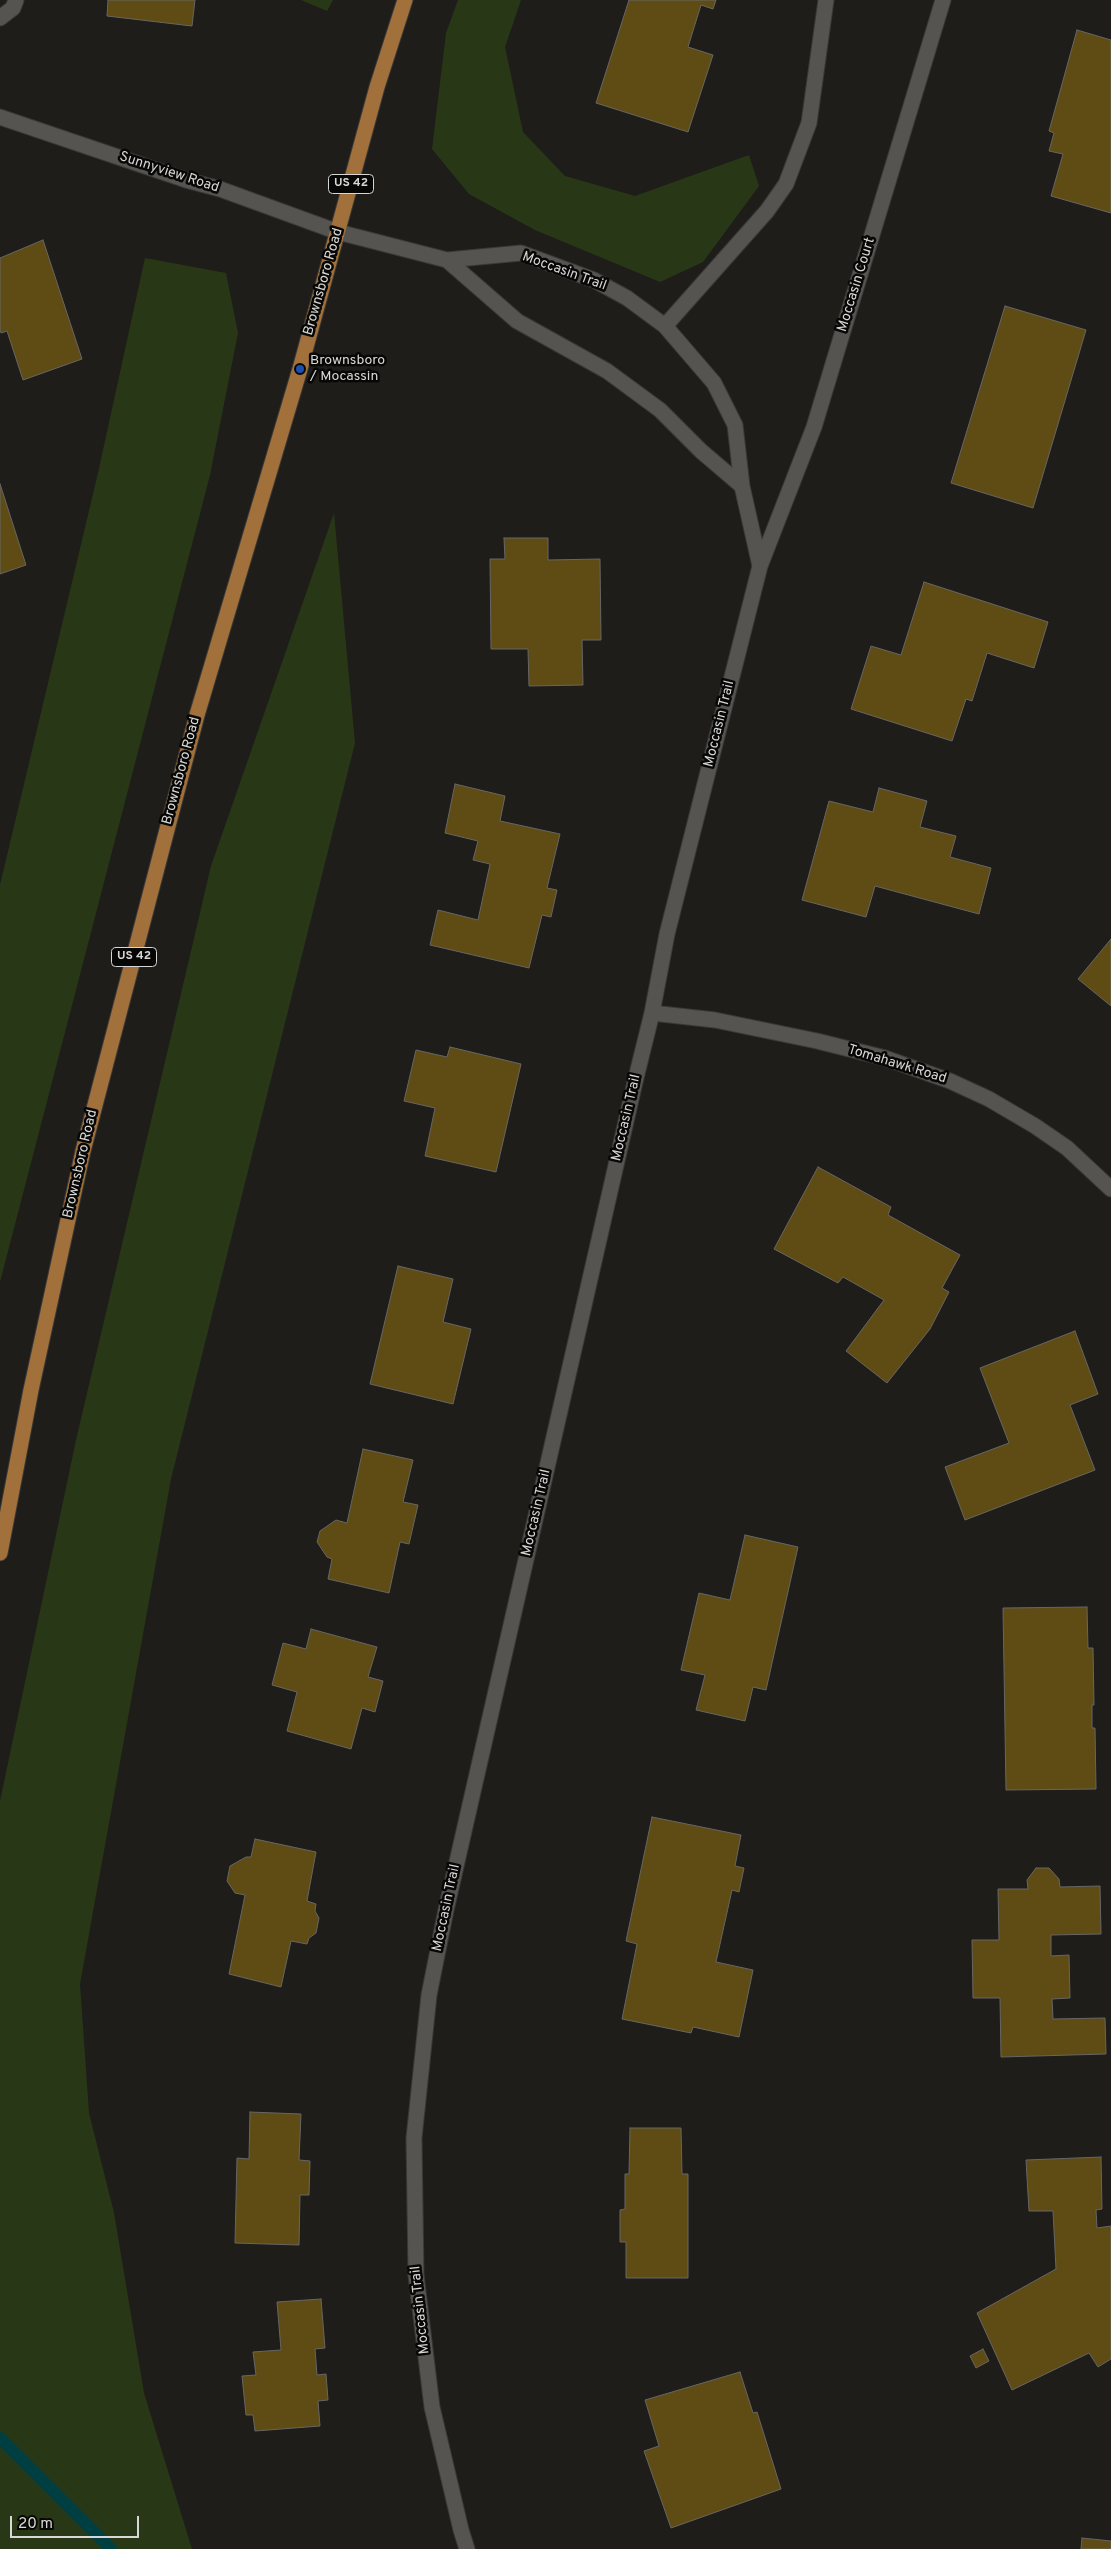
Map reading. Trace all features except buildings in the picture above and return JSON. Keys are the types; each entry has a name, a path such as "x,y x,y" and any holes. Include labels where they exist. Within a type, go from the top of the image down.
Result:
{"main road":[{"name":"Brownsboro Road","path":"0,1553 31,1390 83,1151 197,716 338,232 377,86 405,0"}],"street":[{"path":"0,18 13,8 16,0"},
{"path":"665,326 767,211 786,184 809,123 826,0"},
{"name":"Moccasin Court","path":"760,566 814,427 943,0"},
{"name":"Sunnyview Road","path":"0,117 186,180 220,189 338,232"},
{"name":"Moccasin Trail","path":"338,232 447,260 521,254 594,280 627,298 665,326 714,383 735,425 742,486 760,566 667,934 652,1013 632,1092 455,1871 429,1995 414,2138 416,2276 432,2407 460,2530 467,2549"},
{"name":"Moccasin Trail","path":"447,260 517,322 607,371 660,410 700,452 742,486"},
{"name":"Tomahawk Road","path":"652,1013 715,1020 817,1041 885,1058 950,1081 989,1099 1067,1148 1111,1189"}],"green space":[{"path":"301,0 333,0 327,11"},
{"path":"458,0 521,0 505,47 523,132 565,176 635,196 749,155 759,186 703,262 660,282 535,230 469,194 432,149 446,33"},
{"path":"145,258 226,273 238,333 210,475 0,1282 0,885 98,473"},
{"path":"334,513 355,743 171,1479 80,1984 89,2113 114,2213 144,2393 192,2549 0,2549 0,1801 76,1440 211,866"}],"waterway":[{"path":"0,2438 111,2549"}],"place":[{"name":"Brownsboro / Mocassin","path":"300,369"}]}
